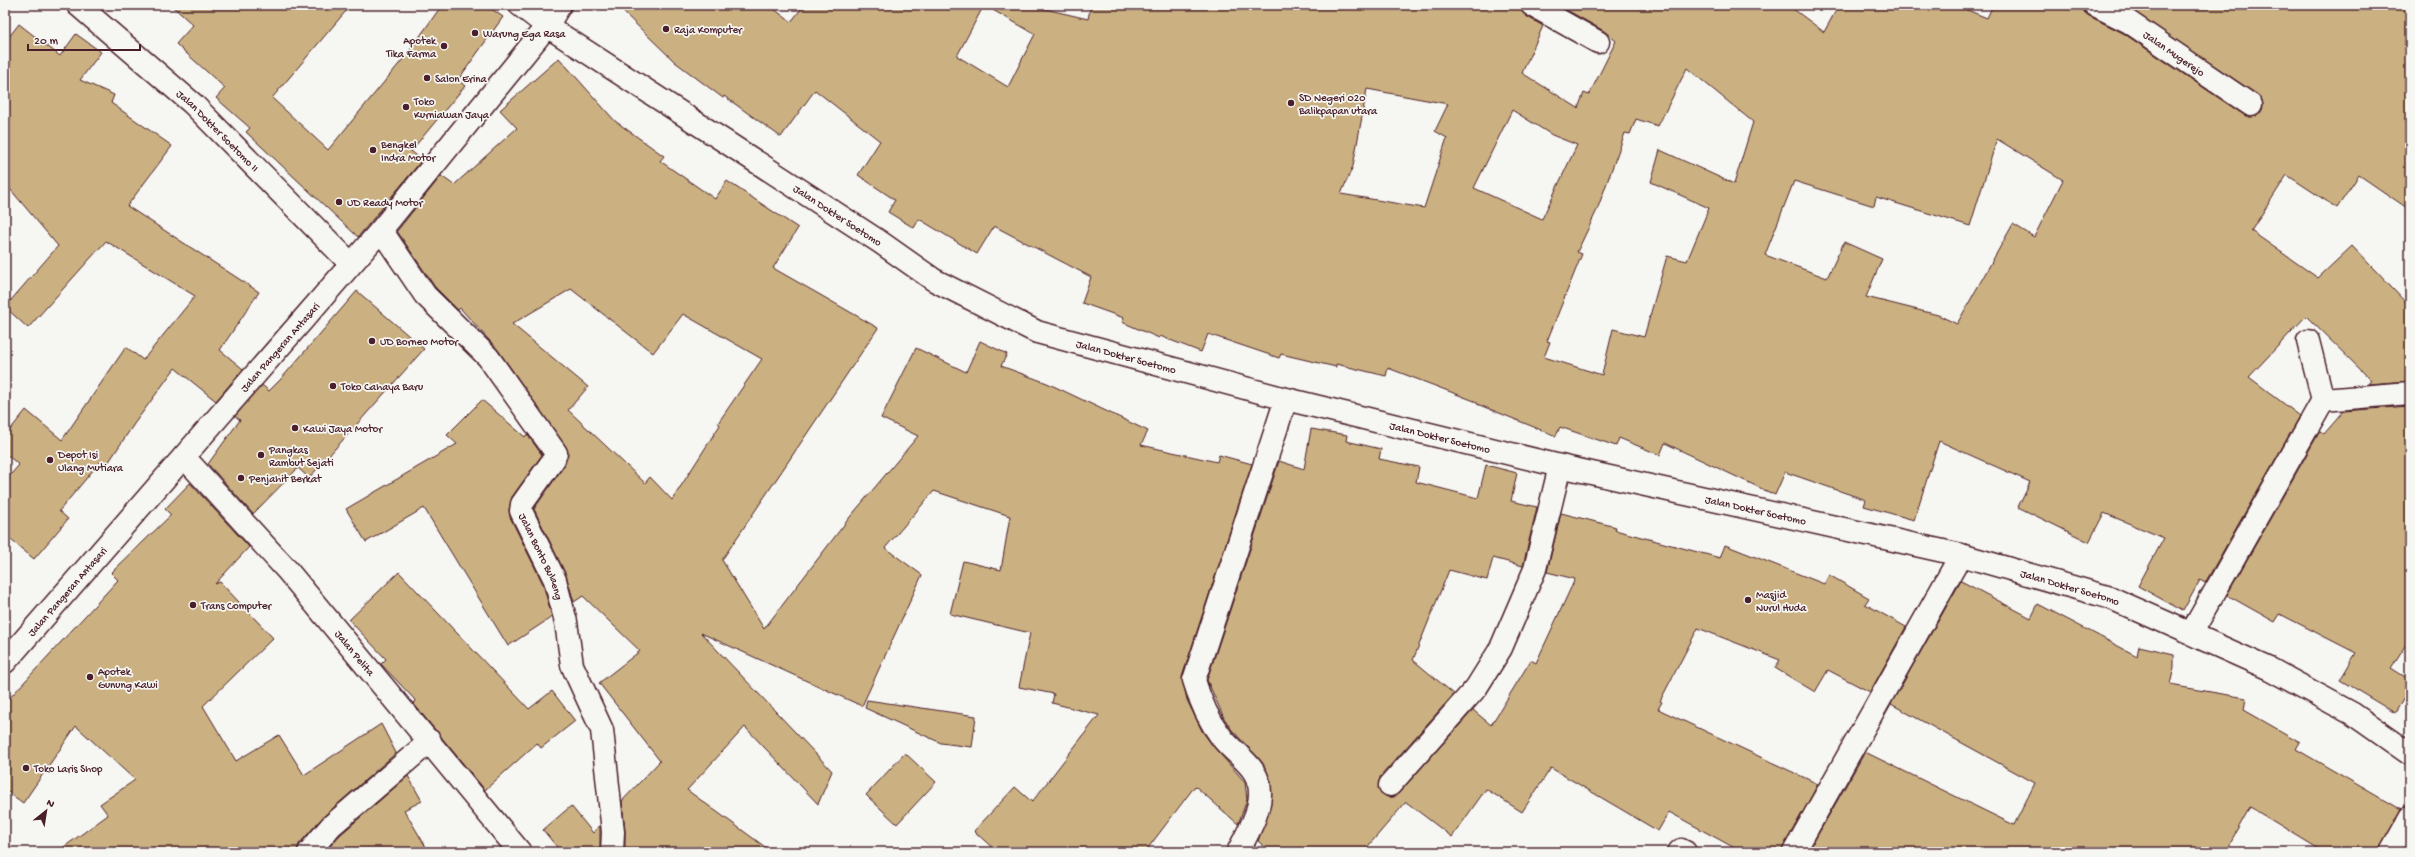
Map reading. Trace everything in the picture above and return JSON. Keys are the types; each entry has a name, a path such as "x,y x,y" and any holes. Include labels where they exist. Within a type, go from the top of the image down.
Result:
{"street":[{"name":"Jalan Dokter Soetomo II","path":"78,5 193,104 350,263"},
{"name":"Jalan Dokter Soetomo","path":"520,5 547,26 873,238 934,280 1037,332 1286,399 1560,466 1961,555 2111,598 2192,632 2270,669 2353,714 2410,754"},
{"name":"Jalan Pangeran Antasari","path":"5,662 184,457 350,263 381,230 547,26 560,5"},
{"path":"1532,5 1598,42"},
{"name":"Jalan Mugerejo","path":"2095,5 2129,22 2251,105"},
{"name":"Jalan Bonto Bulaeng","path":"381,230 425,295 488,357 556,453 554,459 522,504 520,511 555,580 566,622 572,665 602,730 613,832 612,852"},
{"path":"2192,632 2323,400 2308,341"},
{"path":"2323,400 2410,393"},
{"path":"1238,852 1256,816 1260,794 1253,767 1223,738 1200,702 1194,680 1286,399"},
{"name":"Jalan Pelita","path":"184,457 282,564 520,852"},
{"path":"1390,785 1476,688 1501,648 1535,569 1560,466"},
{"path":"1794,852 1961,555"},
{"path":"309,852 331,826 430,742"},
{"path":"2391,852 2410,818"},
{"path":"1679,852 1680,850 1685,852"}],"building":[{"path":"171,5 351,5 272,98 328,150 408,53 442,5 486,5 503,17 458,80 465,86 411,151 422,160 358,237 246,132 250,128 216,98 225,88 176,44 193,25"},
{"path":"616,5 769,5 791,22 804,5 984,5 1028,5 1088,19 1091,5 1520,5 1526,16 1543,26 1522,73 1578,108 1584,93 1589,95 1616,41 1604,31 1558,5 1788,5 1824,32 1839,5 1955,5 1987,18 1993,5 2083,5 2084,12 2089,16 2123,33 2244,115 2250,117 2257,116 2263,106 2262,100 2258,95 2123,5 2410,5 2410,210 2359,175 2337,208 2287,175 2251,231 2318,278 2352,246 2410,307 2410,381 2368,384 2371,380 2306,316 2249,377 2300,416 2205,583 2200,580 2183,611 2138,586 2164,538 2104,513 2089,542 2018,507 2030,482 1939,441 1914,520 1864,506 1866,500 1785,472 1775,495 1665,443 1660,455 1619,438 1616,446 1560,427 1556,436 1477,404 1477,402 1388,368 1386,376 1336,364 1336,367 1281,354 1279,358 1208,334 1201,352 1160,336 1159,338 1122,322 1124,318 1082,303 1091,277 994,226 977,254 919,219 914,228 888,212 895,200 858,175 880,141 815,90 781,137 724,96 723,98 675,62","holes":["984,5 1035,34 1008,87 957,56","1687,68 1753,122 1734,184 1660,150 1651,182 1709,208 1687,261 1667,256 1644,337 1613,329 1602,375 1544,357 1550,342 1547,341 1582,254 1577,252 1597,210 1625,133 1630,134 1636,119 1658,126","1367,89 1448,104 1435,131 1447,138 1424,208 1341,194 1353,166","1512,110 1552,135 1577,145 1542,219 1474,188","1997,139 2063,180 2034,237 2013,224 1957,324 1938,315 1866,297 1882,259 1844,242 1827,278 1765,255 1794,181 1874,206 1876,197 1970,226"]},
{"path":"19,24 60,56 76,34 101,52 80,80 114,95 111,103 172,146 127,206 259,292 220,350 243,369 216,401 175,368 134,424 106,466 100,462 59,511 68,519 34,559 5,535 5,481 19,465 5,453 5,436 26,410 62,440 126,347 143,360 195,296 106,241 28,328 5,307 58,246 5,183 5,42"},
{"path":"559,58 615,121 664,156 660,161 715,199 727,181 798,228 773,268 878,328 722,560 764,629 850,517 918,436 881,418 916,348 966,372 980,341 1007,354 1001,366 1047,383 1148,431 1141,445 1217,462 1219,455 1252,464 1182,677 1187,700 1202,731 1213,746 1245,782 1247,800 1238,824 1195,786 1145,852 997,852 974,831 1015,787 1032,802 1099,715 1052,703 1054,694 1019,687 1030,633 950,614 963,561 1001,570 1010,516 934,491 885,548 922,575 862,706 701,633 832,771 818,804 745,727 687,790 772,852 625,852 625,831 622,801 660,761 599,683 640,651 583,596 574,602 566,575 534,509 564,466 568,451 498,350 460,308 458,310 435,287 397,231 441,176 454,185 517,128 500,110","holes":["571,289 653,353 683,314 762,359 718,423 720,425 672,500 650,477 645,483 568,410 588,387 512,324"]},
{"path":"357,291 424,349 309,478 298,468 253,514 208,464 240,420 235,416 262,385 269,391 281,379"},
{"path":"482,400 525,437 527,434 542,455 512,497 509,510 510,517 543,584 552,617 508,646 424,508 366,542 346,509 457,444 447,435"},
{"path":"2410,406 2410,638 2391,668 2410,680 2410,688 2395,713 2340,680 2356,653 2280,614 2275,622 2227,595 2320,431 2324,434 2344,411"},
{"path":"1311,429 1347,435 1346,441 1381,449 1379,459 1419,467 1416,482 1478,498 1486,465 1517,473 1511,501 1537,507 1523,566 1493,558 1487,580 1449,570 1413,660 1454,694 1380,777 1378,789 1387,797 1394,797 1399,793 1473,710 1491,725 1531,660 1536,663 1575,579 1547,572 1561,513 1616,527 1615,530 1720,558 1725,545 1824,584 1829,575 1869,598 1865,604 1906,627 1870,692 1828,670 1815,692 1775,668 1780,660 1698,628 1660,701 1662,702 1658,709 1818,784 1782,852 1742,852 1669,812 1658,831 1551,768 1522,812 1486,789 1452,837 1406,802 1363,852 1270,852 1258,841 1271,805 1271,781 1262,762 1232,730 1224,718 1207,680 1279,461 1304,469"},
{"path":"190,483 249,547 215,584 220,582 273,638 203,706 236,761 279,735 304,775 381,724 396,753 323,817 299,844 297,852 57,852 108,815 100,804 135,780 76,726 23,803 5,790 5,703 118,580 111,573 171,515 165,509"},
{"path":"399,572 529,709 552,691 575,721 541,748 537,743 485,790 413,703 416,701 381,664 386,659 349,620"},
{"path":"1961,581 2031,618 2038,604 2137,656 2139,646 2174,654 2174,667 2170,685 2246,698 2244,710 2300,742 2296,749 2401,810 2379,852 2324,852 2250,807 2225,852 1808,852 1865,752 2014,825 2035,783 1891,704"},
{"path":"867,700 976,716 972,747 941,743 865,708"},
{"path":"905,753 936,782 897,824 866,795"},
{"path":"408,776 422,801 404,810 429,852 325,852 340,835"},
{"path":"571,806 593,833 600,825 600,852 561,852 543,830"}],"place":[{"name":"Raja Komputer","path":"666,29"},
{"name":"Warung Ega Rasa","path":"475,33"},
{"name":"Apotek Tika Farma","path":"444,46"},
{"name":"Salon Erina","path":"427,78"},
{"name":"SD Negeri 020 Balikpapan utara","path":"1291,103"},
{"name":"Toko Kurniawan Jaya","path":"406,107"},
{"name":"Bengkel Indra Motor","path":"373,150"},
{"name":"UD Ready Motor","path":"339,202"},
{"name":"UD Borneo Motor","path":"372,341"},
{"name":"Toko Cahaya Baru","path":"333,386"},
{"name":"Kawi Jaya Motor","path":"295,428"},
{"name":"Pangkas Rambut Sejati","path":"261,455"},
{"name":"Depot Isi Ulang Mutiara","path":"50,460"},
{"name":"Penjahit Berkat","path":"241,478"},
{"name":"Masjid Nurul Huda","path":"1748,600"},
{"name":"Trans Computer","path":"193,605"},
{"name":"Apotek Gunung Kawi","path":"90,677"},
{"name":"Toko Laris Shop","path":"26,768"}]}
